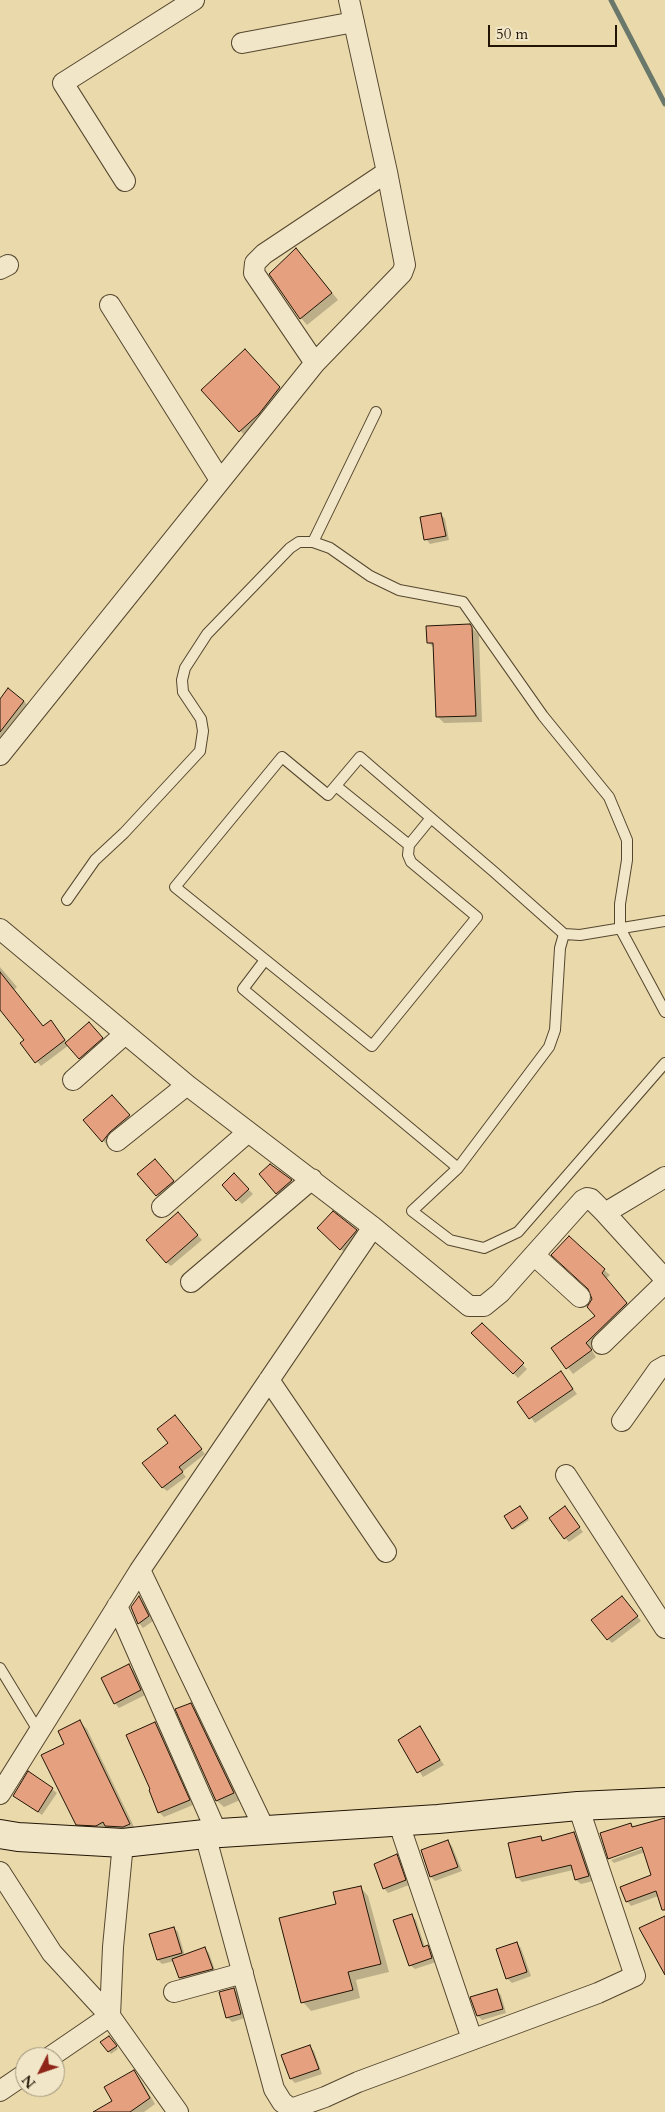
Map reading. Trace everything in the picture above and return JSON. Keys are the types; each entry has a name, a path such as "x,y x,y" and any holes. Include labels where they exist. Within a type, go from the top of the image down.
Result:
{"street":[{"path":"125,181 64,83 194,0"},
{"path":"0,755 315,363 402,273 404,265 388,172 350,0"},
{"path":"242,43 354,22"},
{"path":"315,363 254,273 255,262 264,254 388,172"},
{"path":"110,305 220,480"},
{"path":"0,929 187,1085 248,1133 312,1179 469,1306 484,1306 500,1293 583,1200 587,1198 605,1213 665,1279"},
{"path":"73,1080 126,1034"},
{"path":"118,1141 187,1085"},
{"path":"162,1207 248,1133"},
{"path":"605,1213 665,1176"},
{"path":"191,1282 312,1179"},
{"path":"0,1794 140,1570 373,1227"},
{"path":"534,1255 580,1297"},
{"path":"602,1344 665,1283"},
{"path":"622,1420 639,1399 658,1370 665,1366"},
{"path":"269,1380 386,1552"},
{"path":"566,1475 665,1628"},
{"path":"140,1570 265,1830"},
{"path":"117,1606 211,1833 243,1973 274,2089 282,2102 291,2109 472,2039 598,1993 635,1976 578,1806"},
{"path":"0,1834 18,1837 123,1843 211,1833 398,1821 578,1806 665,1802"},
{"path":"398,1821 472,2039"},
{"path":"110,2016 113,1947 123,1843"},
{"path":"0,1872 52,1954 110,2016 178,2112"},
{"path":"174,1992 243,1973"},
{"path":"65,2047 110,2016"},
{"path":"0,2090 15,2080"}],"lane":[{"path":"313,542 376,412"},
{"path":"68,900 95,860 124,833 200,751 201,719 183,692 182,680 185,668 207,634 290,548 299,542 313,542 330,548 370,576 399,590 463,602 543,716 609,797 627,840 620,904 620,928 665,1012"},
{"path":"432,818 409,845 408,855 411,862 476,917 372,1046 176,887 282,757 328,795 360,757 432,818 564,934 580,935 665,921"},
{"path":"336,786 409,845"},
{"path":"564,934 560,948 555,1030 549,1047 458,1168 412,1211 450,1240 484,1248 518,1232 665,1063"},
{"path":"266,960 243,989 458,1168"},
{"path":"0,1668 39,1732"}],"building":[{"path":"296,248 332,293 300,319 269,274"},
{"path":"245,349 280,387 259,414 239,432 201,390"},
{"path":"441,513 446,536 424,540 420,517"},
{"path":"470,624 472,627 476,716 436,717 433,643 427,643 426,626"},
{"path":"8,688 24,701 0,732 0,699"},
{"path":"0,972 43,1026 51,1020 65,1040 35,1063 20,1043 24,1040 0,1010"},
{"path":"89,1022 103,1038 79,1059 65,1043"},
{"path":"112,1095 130,1115 110,1132 102,1142 83,1120"},
{"path":"155,1159 174,1181 156,1196 137,1174"},
{"path":"270,1164 292,1180 276,1194 259,1174"},
{"path":"234,1173 249,1189 236,1201 222,1185"},
{"path":"333,1211 357,1230 340,1250 317,1228"},
{"path":"178,1212 198,1235 166,1263 146,1240"},
{"path":"569,1236 605,1269 602,1273 627,1303 586,1343 592,1350 566,1369 551,1348 595,1316 587,1307 592,1299 588,1289 551,1255"},
{"path":"482,1323 524,1363 513,1374 471,1333"},
{"path":"561,1371 573,1389 529,1419 517,1402"},
{"path":"175,1415 202,1449 179,1467 183,1472 162,1488 142,1463 168,1443 157,1429"},
{"path":"520,1506 528,1518 512,1529 504,1516"},
{"path":"565,1506 580,1527 564,1539 549,1518"},
{"path":"139,1596 149,1616 138,1624 131,1607"},
{"path":"622,1596 638,1616 607,1640 591,1620"},
{"path":"129,1664 141,1690 114,1704 101,1678"},
{"path":"191,1703 234,1793 216,1801 175,1709"},
{"path":"80,1720 130,1824 123,1827 105,1826 103,1822 96,1826 76,1825 41,1755 64,1744 58,1731"},
{"path":"155,1722 190,1800 158,1813 150,1789 126,1735"},
{"path":"420,1726 440,1760 417,1773 398,1740"},
{"path":"28,1771 53,1788 38,1812 13,1796"},
{"path":"665,1818 665,1910 662,1910 656,1891 626,1902 620,1887 651,1875 642,1847 608,1859 600,1833 631,1823 632,1827"},
{"path":"574,1832 589,1876 575,1880 571,1865 516,1878 508,1843 541,1836 542,1841"},
{"path":"448,1840 458,1867 430,1877 421,1850"},
{"path":"397,1854 406,1880 383,1889 374,1864"},
{"path":"361,1886 381,1964 348,1972 353,1990 301,2003 279,1918 336,1904 333,1892"},
{"path":"412,1914 423,1947 428,1945 432,1958 409,1966 393,1920"},
{"path":"665,1916 665,1975 639,1928"},
{"path":"174,1927 182,1953 157,1960 149,1934"},
{"path":"517,1942 527,1972 506,1979 496,1949"},
{"path":"205,1947 213,1969 179,1978 172,1959"},
{"path":"234,1988 241,2014 226,2018 219,1992"},
{"path":"497,1989 503,2009 477,2016 470,1997"},
{"path":"109,2036 117,2046 108,2052 100,2042"},
{"path":"310,2045 319,2069 290,2079 281,2055"},
{"path":"134,2070 150,2098 130,2112 93,2112 112,2101 104,2087"}],"waterway":[{"path":"611,0 665,104"}]}
